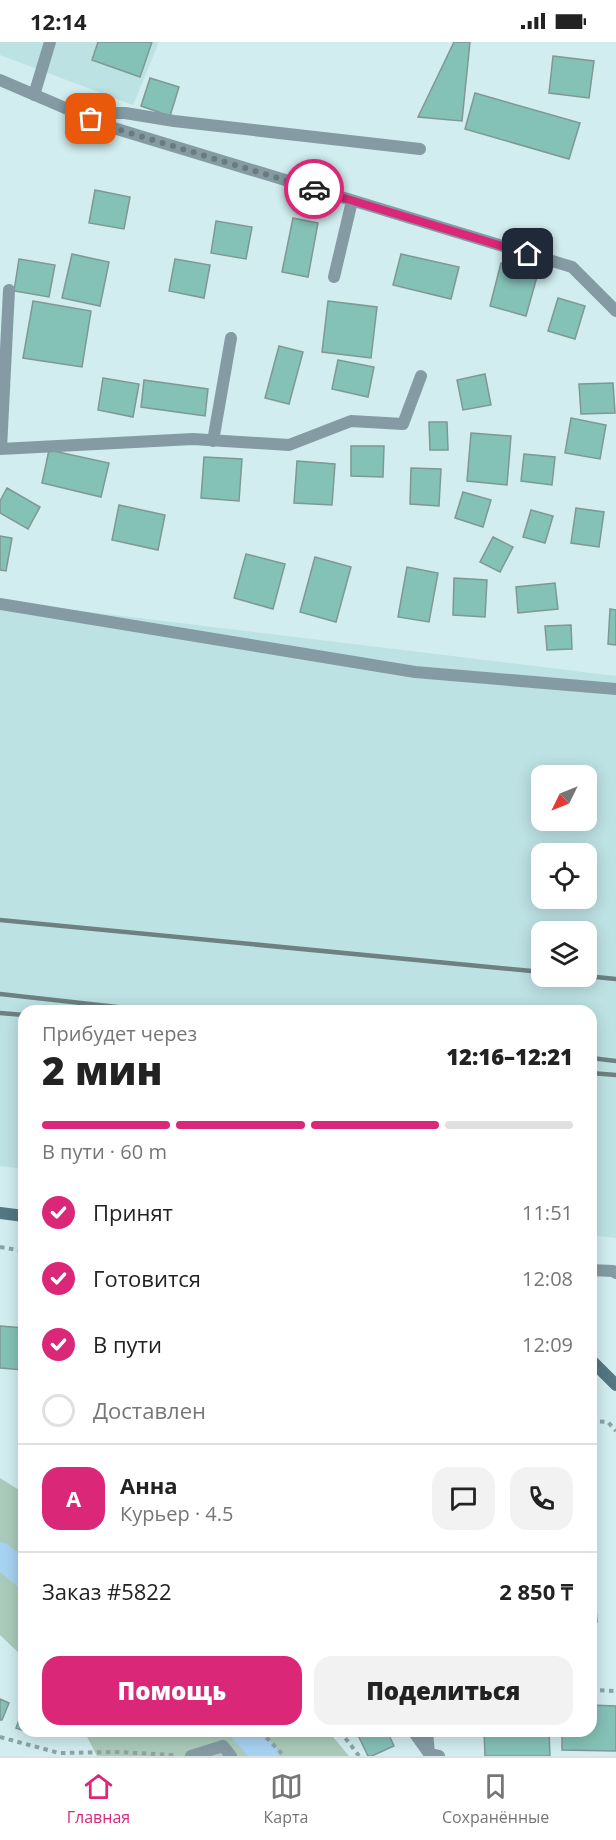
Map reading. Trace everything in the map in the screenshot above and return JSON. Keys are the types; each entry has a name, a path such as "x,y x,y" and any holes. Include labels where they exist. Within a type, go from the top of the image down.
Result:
{"main road":[{"path":"0,1213 18,1215"},
{"path":"597,1366 616,1385"}],"street":[{"path":"34,95 51,42"},
{"path":"0,80 107,126 572,267 616,311"},
{"path":"75,112 125,113 174,121 420,149"},
{"path":"334,277 352,201"},
{"path":"9,290 0,449 194,439 289,445 351,421 403,424 421,376"},
{"path":"213,441 231,338"},
{"path":"0,604 415,672 616,689"},
{"path":"597,1270 616,1273"},
{"path":"418,1737 434,1755"},
{"path":"429,1737 434,1755"},
{"path":"191,1756 223,1746 231,1756"}],"path":[{"path":"0,1247 18,1250"},
{"path":"597,1421 608,1422 616,1431"},
{"path":"597,1690 616,1691"},
{"path":"0,1737 59,1753 117,1752 191,1756"},
{"path":"266,1737 284,1756"},
{"path":"345,1737 359,1756"}],"shaded area":[{"path":"0,42 159,42 133,105 0,55"},
{"path":"0,601 616,676 616,1238 597,1236 597,1005 18,1005 18,1168 0,1166"}],"green space":[{"path":"0,1478 18,1489 18,1652 0,1635"},
{"path":"87,1737 333,1737 349,1756 97,1756"}],"building":[{"path":"98,42 152,42 140,77 92,60"},
{"path":"454,42 470,42 462,121 418,117"},
{"path":"553,56 594,61 589,98 549,93"},
{"path":"150,78 179,87 170,116 141,106"},
{"path":"475,93 580,123 569,159 465,129"},
{"path":"95,190 130,197 124,229 89,223"},
{"path":"293,218 318,223 308,277 282,272"},
{"path":"216,221 252,227 246,259 211,253"},
{"path":"72,254 109,262 100,306 62,298"},
{"path":"401,254 459,267 451,299 393,285"},
{"path":"19,259 55,265 49,297 14,291"},
{"path":"175,259 210,265 204,298 169,291"},
{"path":"501,263 538,273 526,316 490,306"},
{"path":"558,298 585,306 575,339 548,331"},
{"path":"33,301 91,311 82,367 23,358"},
{"path":"328,301 377,307 371,358 322,352"},
{"path":"279,346 303,352 289,404 265,398"},
{"path":"338,360 374,367 368,397 332,389"},
{"path":"485,374 491,405 463,410 457,380"},
{"path":"103,378 139,384 133,417 98,410"},
{"path":"144,380 208,389 205,416 141,407"},
{"path":"613,383 615,413 581,414 579,384"},
{"path":"571,418 606,425 600,459 565,453"},
{"path":"429,422 447,422 448,450 430,450"},
{"path":"471,433 511,436 507,485 467,481"},
{"path":"351,446 384,446 383,477 351,476"},
{"path":"49,450 109,463 101,497 42,483"},
{"path":"524,454 555,457 552,485 521,481"},
{"path":"204,457 242,459 239,501 201,498"},
{"path":"297,461 335,464 332,505 294,503"},
{"path":"411,468 441,469 439,506 410,504"},
{"path":"7,488 40,507 28,529 0,513 0,501"},
{"path":"463,492 491,500 483,527 455,518"},
{"path":"119,505 165,515 158,550 112,540"},
{"path":"576,508 604,512 599,547 571,543"},
{"path":"531,510 553,516 545,543 523,537"},
{"path":"0,536 12,538 6,571 0,570"},
{"path":"493,537 513,547 500,572 480,562"},
{"path":"246,554 285,564 273,609 234,598"},
{"path":"315,557 351,567 336,622 300,612"},
{"path":"407,567 438,573 429,622 398,617"},
{"path":"454,578 487,580 485,617 453,615"},
{"path":"555,583 558,609 518,613 516,587"},
{"path":"610,609 616,610 616,645 608,644"},
{"path":"571,625 572,649 547,650 545,626"},
{"path":"0,1326 18,1328 18,1370 0,1368"},
{"path":"0,1699 9,1703 2,1720 0,1720"},
{"path":"597,1705 616,1706 616,1751 562,1750 562,1737 597,1737"},
{"path":"359,1737 390,1737 394,1746 368,1756"},
{"path":"484,1737 549,1737 550,1756 485,1756"}],"waterway":[{"path":"0,1555 18,1570"},
{"path":"249,1737 266,1756"}],"railway":[{"path":"0,920 531,971"},
{"path":"597,977 616,979"},
{"path":"0,994 99,1005"},
{"path":"0,1013 18,1014"},
{"path":"597,1059 616,1061"},
{"path":"597,1073 616,1075"}],"way so far":[{"path":"91,119 107,126 314,189"}],"route":[{"path":"314,189 528,254"}]}
